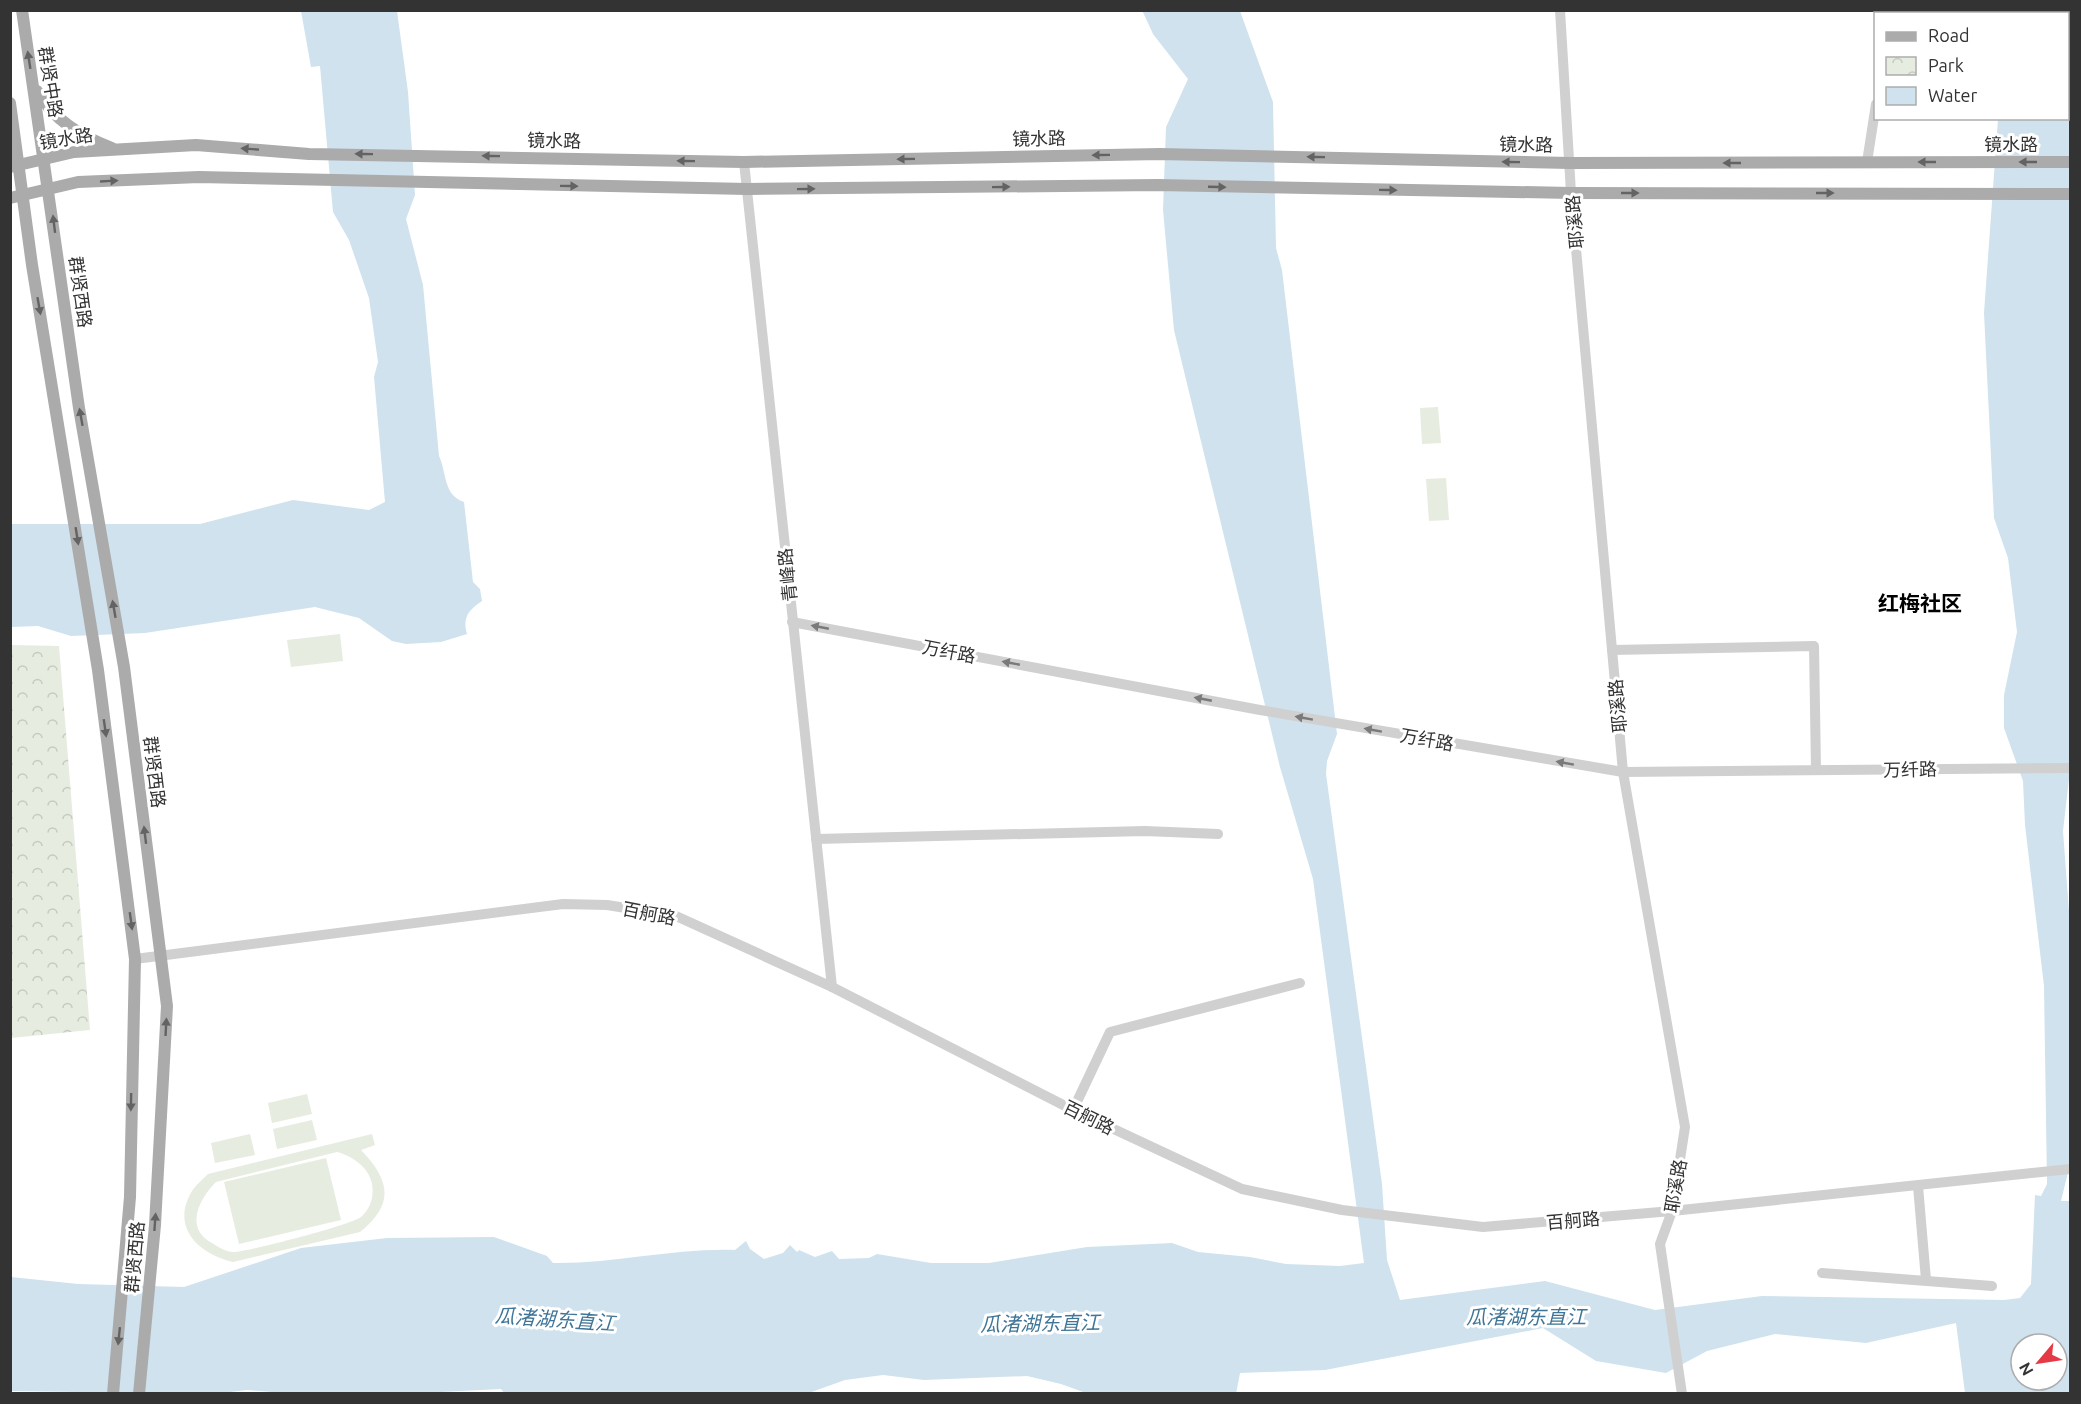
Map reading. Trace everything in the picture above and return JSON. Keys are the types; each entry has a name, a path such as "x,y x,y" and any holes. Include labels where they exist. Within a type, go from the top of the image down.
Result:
{"main road":[{"name":"群贤中路","path":"22,10 44,159"},
{"path":"33,83 44,102 65,125 116,150"},
{"path":"10,103 15,166"},
{"name":"镜水路","path":"15,166 74,152 196,145 309,154 744,162 1160,154 1570,163 2070,162"},
{"name":"群贤西路","path":"44,159 63,303 124,667 167,1006 150,1280 139,1394"},
{"name":"群贤西路","path":"15,166 24,195 32,265 69,478 98,670 135,960 130,1197 125,1278 113,1394"},
{"path":"10,198 78,182 199,177 747,189 1158,185 1571,193 2070,194"}],"street":[{"name":"耶溪路","path":"1560,10 1571,193 1623,772 1685,1127 1672,1211 1660,1245 1682,1392"},
{"path":"1867,162 1874,111"},
{"name":"青峰路","path":"744,162 832,987"},
{"name":"万纤路","path":"792,622 1260,710 1623,772 2070,768"},
{"path":"1612,650 1814,646 1816,770"},
{"path":"816,839 1145,831 1218,834"},
{"name":"百舸路","path":"135,960 563,903 607,905 676,916 832,987 1073,1110 1242,1189 1342,1210 1483,1227 1672,1211 2070,1169"},
{"path":"1073,1110 1110,1032 1300,983"},
{"path":"1918,1186 1926,1280"},
{"path":"1822,1273 1992,1286"}],"green space":[{"path":"1438,407 1441,443 1422,444 1420,408"},
{"path":"1446,478 1449,520 1429,521 1426,479"},
{"path":"340,634 343,661 291,667 287,640"},
{"path":"11,645 59,646 90,1030 11,1038"},
{"path":"307,1094 312,1114 272,1123 268,1103"},
{"path":"312,1120 317,1140 277,1149 273,1129"},
{"path":"250,1134 255,1155 215,1163 211,1143"},
{"path":"372,1134 375,1145 361,1150 371,1161 383,1182 383,1202 379,1212 360,1232 233,1262 209,1253 199,1246 186,1228 184,1217 186,1204 192,1191 208,1174","holes":["337,1152 364,1167 372,1184 372,1198 361,1217 298,1238 233,1252 212,1243 198,1230 197,1213 204,1197 216,1182"]},
{"path":"326,1158 341,1220 239,1244 224,1182"}],"water":[{"name":"瓜渚湖东直江","path":"1142,10 1240,11 1273,102 1276,248 1282,270 1337,734 1327,761 1326,774 1382,1184 1387,1260 1400,1300 1545,1281 1655,1310 1762,1296 2004,1300 2020,1298 2031,1284 2035,1195 2041,1196 2047,1184 2044,986 2025,825 2023,781 2004,728 2004,695 2017,632 2008,558 1994,518 1984,313 1998,120 2069,120 2069,12 2012,12 2070,11 2070,770 2063,831 2070,925 2070,1164 2061,1201 2070,1201 2070,1393 1965,1393 1956,1323 1866,1343 1775,1334 1707,1351 1666,1373 1596,1361 1543,1328 1325,1370 1240,1373 1236,1394 1086,1393 1027,1376 924,1380 883,1375 845,1380 806,1394 505,1394 501,1389 400,1394 296,1394 247,1390 213,1394 11,1391 11,1277 78,1284 184,1287 301,1248 387,1238 494,1237 547,1256 553,1263 599,1261 689,1251 735,1250 746,1241 750,1249 764,1259 783,1253 790,1245 797,1252 799,1250 815,1257 832,1251 839,1259 869,1258 877,1254 931,1263 989,1263 1087,1247 1172,1243 1198,1252 1250,1257 1286,1264 1340,1266 1364,1263 1313,879 1280,767 1174,330 1163,210 1166,127 1188,79 1153,34"},
{"path":"301,11 397,11 408,92 415,195 406,219 423,285 439,456 449,489 457,499 464,502 473,582 480,589 482,601 466,618 467,634 441,642 406,644 392,641 359,618 315,607 145,633 71,636 38,626 11,627 10,524 200,524 293,500 369,510 385,502 374,377 378,362 369,298 349,240 333,212 320,66 311,67"}],"district":[{"name":"红梅社区","path":"1920,603"}]}
